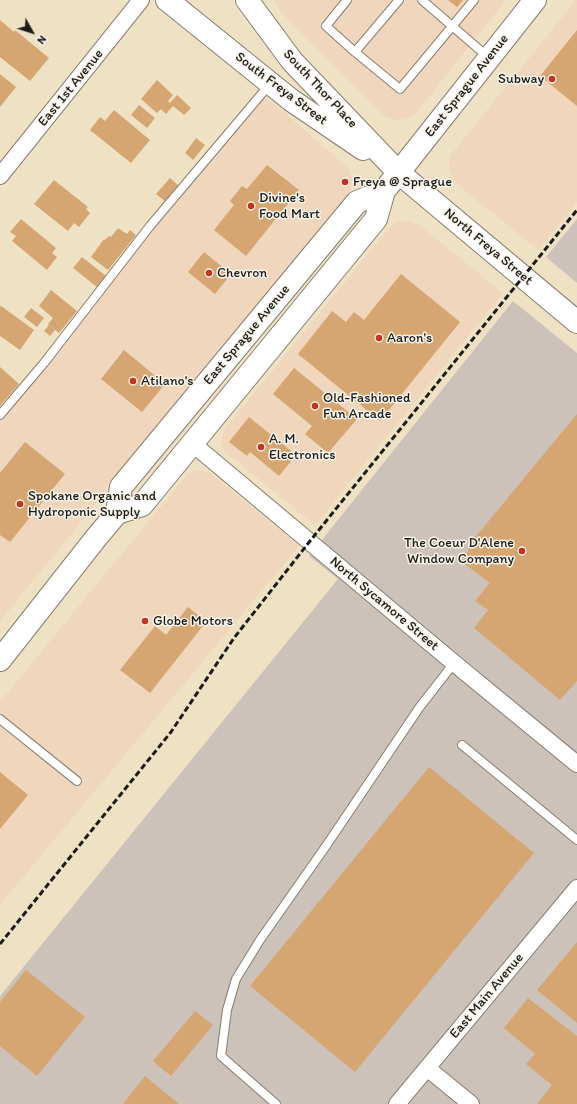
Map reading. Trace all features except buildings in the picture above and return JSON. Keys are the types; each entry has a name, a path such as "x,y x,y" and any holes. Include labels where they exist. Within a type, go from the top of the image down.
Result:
{"main road":[{"name":"South Freya Street","path":"167,0 291,100 398,173"},
{"name":"East Sprague Avenue","path":"0,660 96,538 117,514 142,505 376,219 384,191 489,57 536,0"},
{"name":"South Thor Place","path":"246,2 292,61 398,173"},
{"name":"North Freya Street","path":"398,173 577,322"},
{"name":"East Sprague Avenue","path":"117,514 121,487 357,202 384,191"}],"street":[{"name":"East 1st Avenue","path":"0,176 141,0"},
{"name":"North Sycamore Street","path":"193,444 577,764"},
{"name":"East Main Avenue","path":"397,1104 577,888"},
{"path":"427,1068 471,1104"}],"lane":[{"path":"347,0 326,26 400,89 474,0"},
{"path":"355,52 399,0"},
{"path":"422,0 489,57"},
{"path":"0,415 54,350 150,226 270,84"},
{"path":"276,1104 221,1056 227,1010 236,979 260,940 326,846 418,708 454,663"},
{"path":"0,719 77,781"},
{"path":"462,744 577,840"}],"shaded area":[{"path":"273,0 506,0 416,113 406,119 395,120 383,115 286,17"},
{"path":"576,0 577,202 538,250 462,188 453,178 449,167 450,156"},
{"path":"258,90 347,167 352,178 351,188 347,196 0,621 0,410"},
{"path":"577,219 577,283 546,257"},
{"path":"399,221 409,221 419,225 503,293 315,525 227,453 222,446 222,438 225,429 391,226"},
{"path":"513,301 577,353 577,1104 0,1104 0,996 338,579 309,556"},
{"path":"201,470 210,473 299,546 0,905 0,702 185,477 193,471"}],"railway":[{"path":"0,944 171,732 234,638 310,541 577,210"}],"place":[{"name":"Subway","path":"552,79"},
{"name":"Freya @ Sprague","path":"345,182"},
{"name":"Divine's Food Mart","path":"251,206"},
{"name":"Chevron","path":"209,273"},
{"name":"Aaron's","path":"379,338"},
{"name":"Atilano's","path":"133,381"},
{"name":"Old-Fashioned Fun Arcade","path":"315,406"},
{"name":"A. M. Electronics","path":"261,447"},
{"name":"Spokane Organic and Hydroponic Supply","path":"20,504"},
{"name":"The Coeur D'Alene Window Company","path":"522,551"},
{"name":"Globe Motors","path":"145,621"}]}
